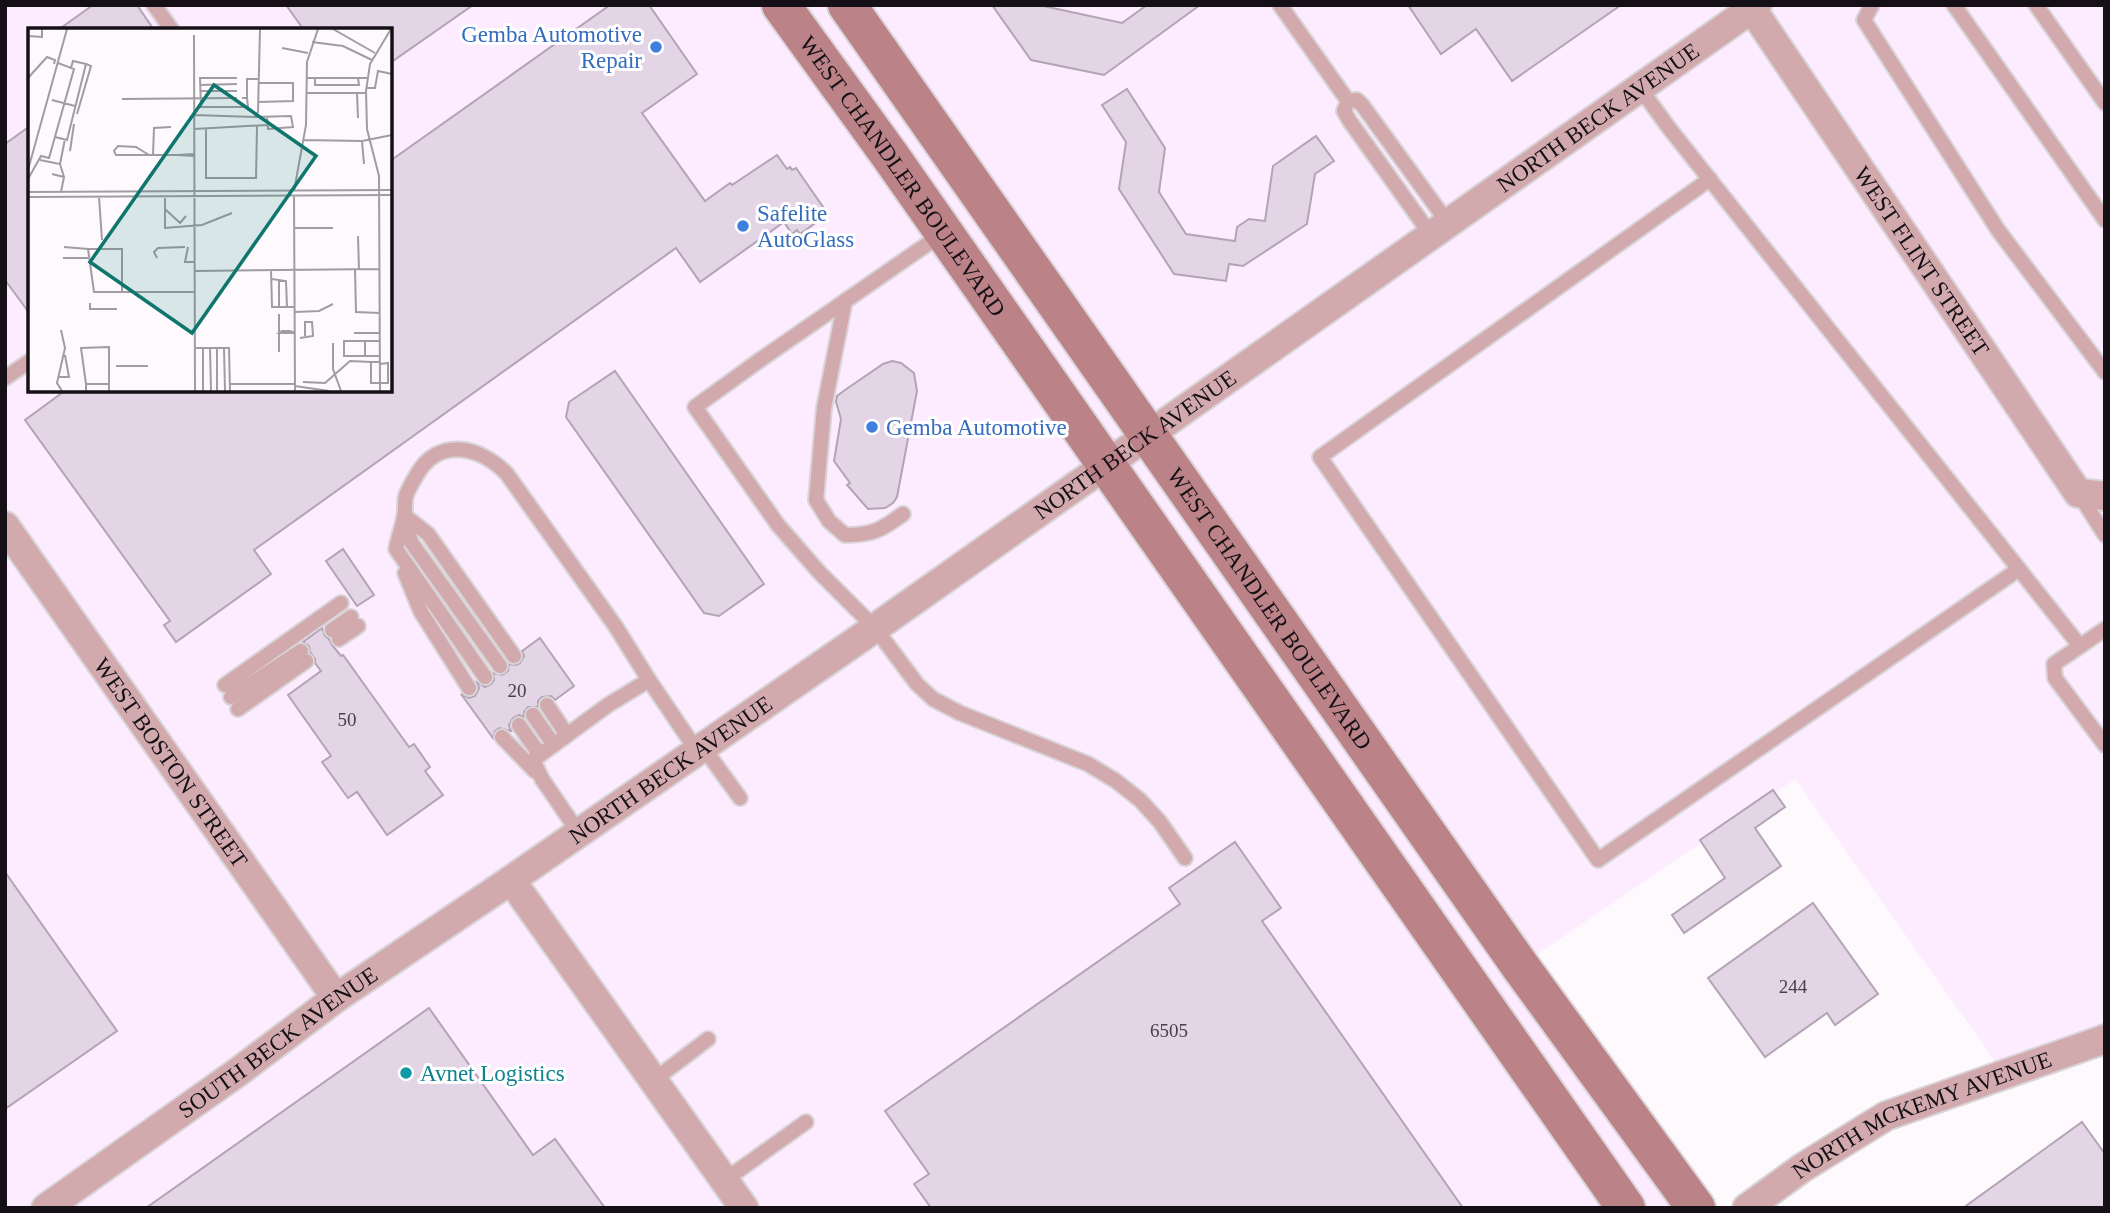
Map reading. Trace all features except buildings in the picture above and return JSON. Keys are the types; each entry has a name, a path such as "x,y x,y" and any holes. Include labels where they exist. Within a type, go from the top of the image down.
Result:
{"main road":[{"name":"WEST CHANDLER BOULEVARD","path":"781,5 1626,1208"},
{"name":"WEST CHANDLER BOULEVARD","path":"847,5 1520,966 1696,1208"}],"street":[{"name":"NORTH BECK AVENUE","path":"511,880 875,628 1755,7"},
{"name":"WEST FLINT STREET","path":"1755,7 2092,495"},
{"name":"WEST BOSTON STREET","path":"5,526 336,998"},
{"name":"SOUTH BECK AVENUE","path":"46,1208 238,1072 336,998 511,880"},
{"path":"511,880 744,1208"},
{"name":"NORTH MCKEMY AVENUE","path":"1746,1208 1802,1168 1886,1116 2105,1039"}],"lane":[{"path":"154,5 171,28"},
{"path":"1280,5 1348,101"},
{"path":"1872,5 1864,20 1884,52 1998,230 2105,372"},
{"path":"1954,5 2105,220"},
{"path":"2036,5 2105,103"},
{"path":"1640,88 2080,646"},
{"path":"1348,101 1357,100 1363,106 1440,229"},
{"path":"1348,101 1344,111 1349,120 1440,229"},
{"path":"1710,179 1320,457 1598,860 2019,569"},
{"path":"943,233 695,407 778,525 819,572 875,628 917,684 933,699 960,713 1088,764 1116,781 1140,800 1160,822 1185,858"},
{"path":"845,301 824,408 816,500 829,521 845,536 880,530 903,514"},
{"path":"5,379 28,362"},
{"path":"469,688 421,612 396,549 405,516 406,495 421,468 435,455 452,450 471,450 495,462 507,474 600,605 649,680 740,798"},
{"path":"2092,495 2105,535"},
{"path":"405,516 428,534 514,656"},
{"path":"405,516 411,542 499,666"},
{"path":"396,549 485,677"},
{"path":"304,656 231,697 341,603"},
{"path":"335,634 354,622"},
{"path":"2105,629 2054,664 2055,678 2105,745"},
{"path":"579,833 542,779 533,760 608,705 649,680"},
{"path":"547,705 567,735"},
{"path":"533,715 554,745"},
{"path":"519,725 540,755"},
{"path":"502,737 542,779"},
{"path":"653,1080 708,1039"},
{"path":"725,1180 806,1122"}],"shaded area":[{"path":"5,5 2105,5 2105,1039 2004,1074 1795,779 1520,966 1692,1208 5,1208"}],"place":[{"name":"Gemba Automotive Repair","path":"656,47"},
{"name":"Safelite AutoGlass","path":"743,226"},
{"name":"Gemba Automotive","path":"872,427"},
{"name":"Avnet Logistics","path":"406,1073"}]}
